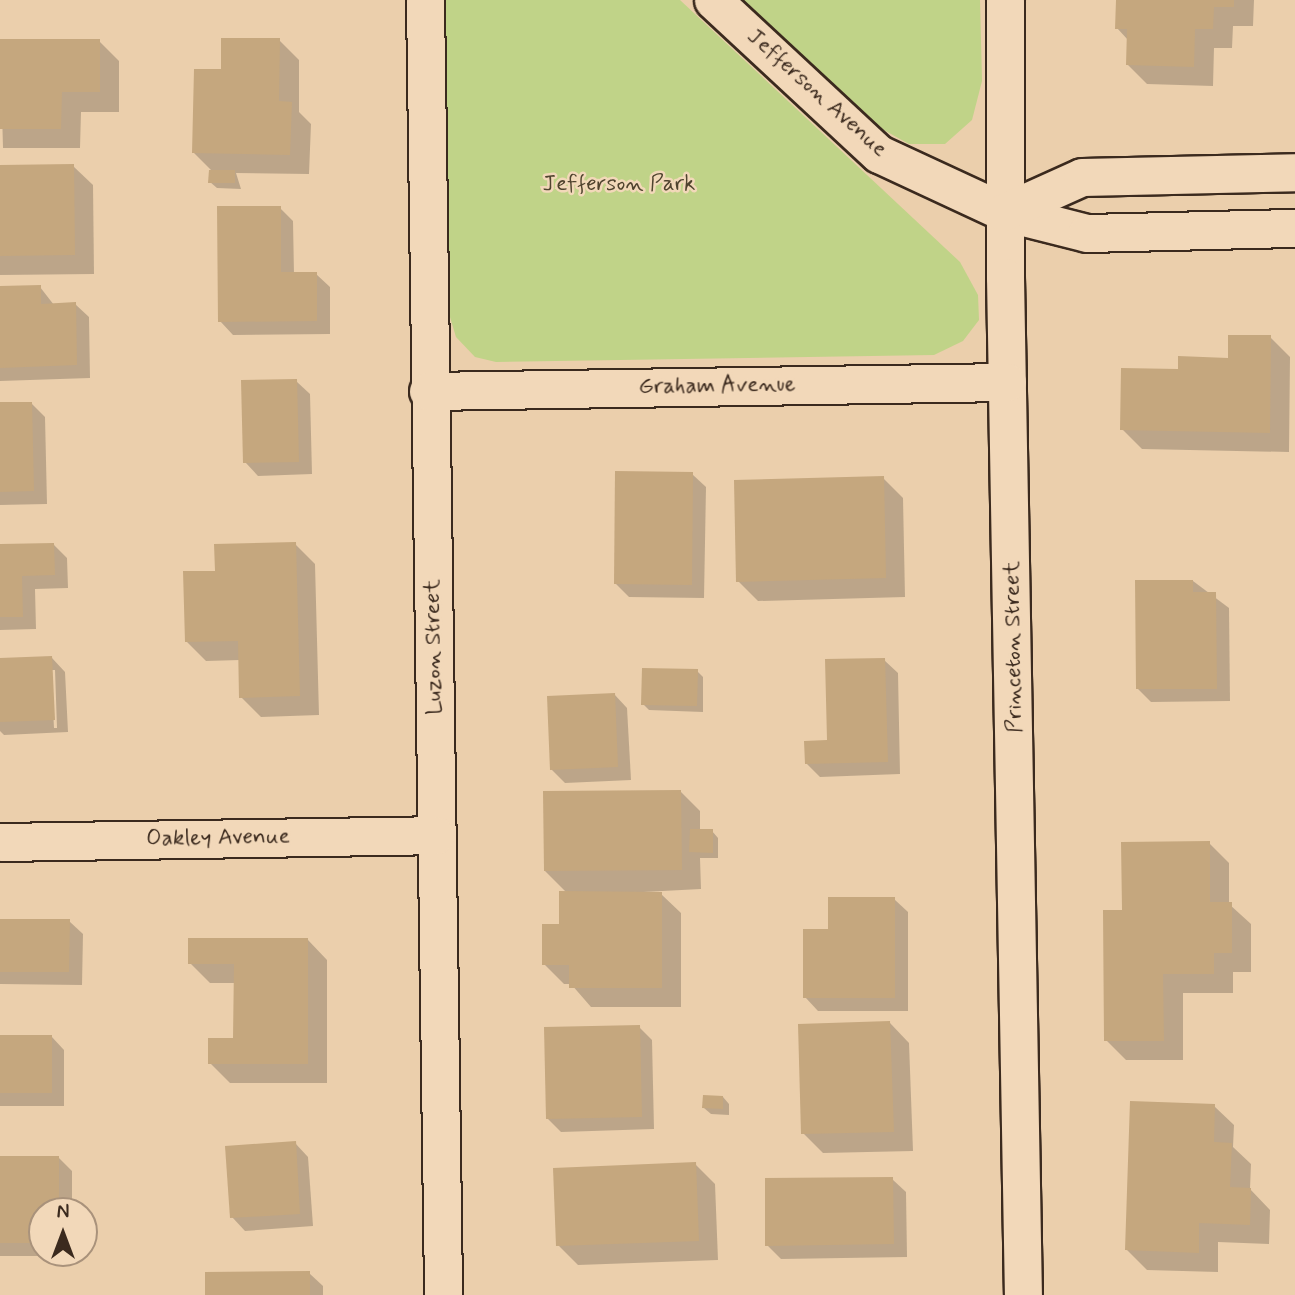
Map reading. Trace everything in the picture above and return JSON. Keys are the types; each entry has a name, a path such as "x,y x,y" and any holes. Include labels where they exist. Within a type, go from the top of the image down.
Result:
{"street":[{"name":"Luzon Street","path":"425,0 428,391 443,1295"},
{"name":"Jefferson Avenue","path":"713,0 879,154 1004,212 1087,233 1295,228"},
{"name":"Princeton Street","path":"1005,0 1004,212 1023,1295"},
{"path":"1004,212 1082,177 1295,172"},
{"name":"Graham Avenue","path":"428,391 1007,382"},
{"name":"Oakley Avenue","path":"0,842 436,835"}],"green space":[{"name":"Jefferson Park","path":"442,0 680,0 960,262 978,295 979,320 963,341 934,355 496,362 475,357 456,337 446,304"},
{"path":"742,0 980,0 982,81 972,120 945,144 909,144 882,129"}],"building":[{"path":"1116,0 1234,0 1234,7 1214,7 1213,29 1195,29 1194,67 1126,65 1127,29 1115,29"},
{"path":"221,38 280,38 279,101 292,102 290,155 192,153 194,69 221,69"},
{"path":"0,39 100,39 100,92 62,92 61,129 0,129"},
{"path":"74,164 75,255 0,256 0,165"},
{"path":"209,170 235,170 235,183 208,183"},
{"path":"217,206 281,206 281,272 317,272 317,321 218,322"},
{"path":"41,285 41,304 76,302 77,365 0,368 0,286"},
{"path":"1228,335 1271,335 1270,433 1120,430 1121,368 1178,369 1178,356 1228,358"},
{"path":"297,379 299,462 243,463 241,380"},
{"path":"0,402 32,402 34,491 0,492"},
{"path":"615,471 693,472 692,585 614,584"},
{"path":"884,476 886,578 736,582 734,480"},
{"path":"296,542 300,696 239,698 238,641 185,642 183,571 215,571 214,544"},
{"path":"54,543 55,575 22,576 23,617 0,617 0,544"},
{"path":"1135,580 1193,580 1193,592 1216,592 1217,689 1136,689"},
{"path":"52,656 55,720 0,722 0,658"},
{"path":"885,658 888,762 805,764 804,741 827,740 825,659"},
{"path":"642,668 698,669 697,706 641,705"},
{"path":"615,693 618,767 550,770 547,696"},
{"path":"681,790 682,870 544,871 543,791"},
{"path":"690,829 713,829 713,853 689,852"},
{"path":"1210,841 1210,902 1232,902 1232,953 1214,953 1214,974 1163,974 1164,1041 1104,1041 1103,910 1122,910 1121,842"},
{"path":"559,891 662,892 662,988 569,988 569,965 542,965 542,924 559,924"},
{"path":"828,897 895,897 895,998 803,998 803,929 828,929"},
{"path":"0,919 70,919 69,972 0,972"},
{"path":"188,938 308,938 308,1064 208,1064 208,1038 233,1038 234,964 188,964"},
{"path":"890,1021 894,1132 801,1134 798,1024"},
{"path":"640,1025 642,1117 546,1119 544,1027"},
{"path":"0,1035 52,1035 52,1093 0,1093"},
{"path":"703,1095 723,1096 723,1109 702,1108"},
{"path":"1130,1101 1215,1104 1214,1142 1232,1143 1230,1187 1251,1188 1250,1225 1199,1223 1199,1253 1125,1250"},
{"path":"296,1141 300,1214 230,1218 225,1146"},
{"path":"0,1156 59,1156 59,1197 28,1197 28,1243 0,1243"},
{"path":"696,1162 699,1241 556,1246 553,1168"},
{"path":"893,1177 894,1244 765,1246 765,1178"},
{"path":"310,1271 310,1295 205,1295 205,1272"}]}
